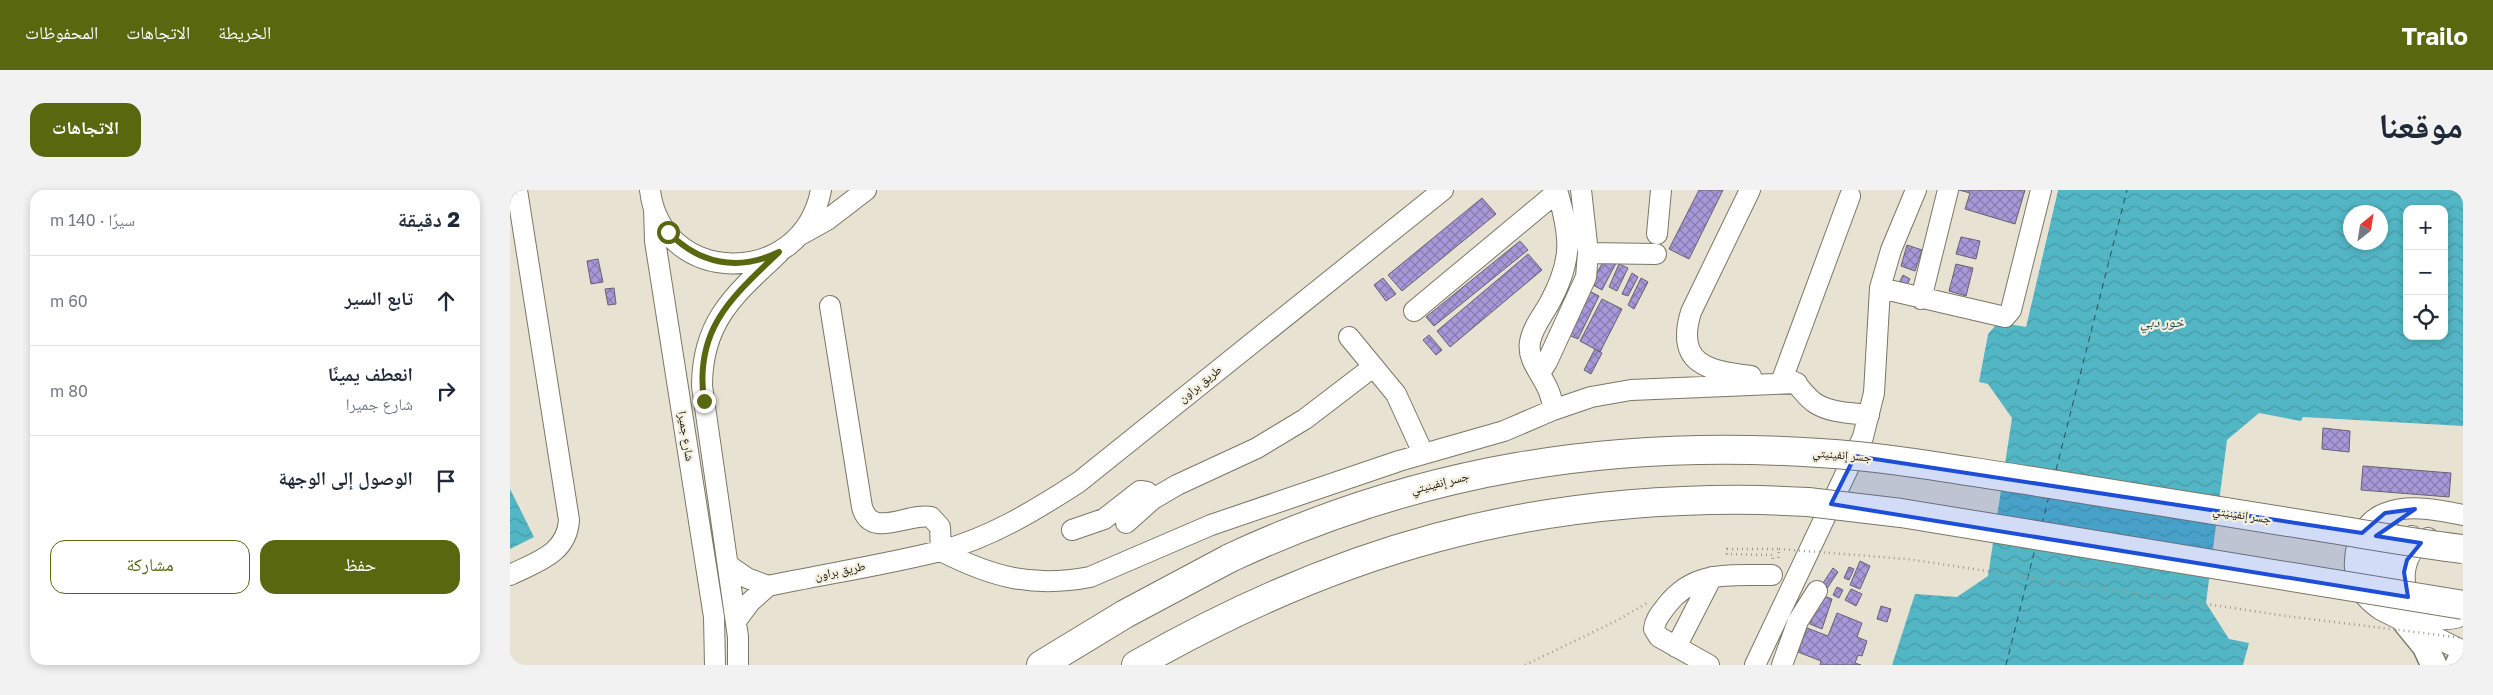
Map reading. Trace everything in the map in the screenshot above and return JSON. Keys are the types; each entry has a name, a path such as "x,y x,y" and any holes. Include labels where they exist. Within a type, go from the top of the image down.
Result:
{"highway":[{"name":"جسر إنفينيتي","path":"1042,665 1125,614 1230,558 1286,533 1351,508 1470,475 1576,458 1674,451 1723,450 1822,453 1920,464 2463,549"},
{"path":"1136,665 1220,619 1262,599 1322,574 1392,549 1483,525 1593,507 1715,499 1808,502 1901,513 2463,605"},
{"path":"1167,665 1220,619"}],"main road":[{"path":"2410,616 2434,665"},
{"path":"2458,665 2463,653"}],"street":[{"path":"510,575 557,551 566,537 569,520 517,190"},
{"path":"801,235 815,212 821,190"},
{"path":"652,199 668,232 688,250 713,261 740,264 760,260 779,252 801,235 827,220 866,190"},
{"name":"طريق براون","path":"768,586 941,551 1017,520 1079,482 1443,190"},
{"path":"1540,373 1547,362 1586,277 1588,253 1581,190"},
{"path":"1656,234 1661,190"},
{"path":"1750,190 1691,312 1686,328 1686,343 1692,356 1705,365 1726,372 1790,380 1821,406 1869,415"},
{"path":"1922,299 1948,190"},
{"path":"1880,288 1999,318 2008,316 2041,190"},
{"path":"1414,311 1557,191 1568,242 1568,256 1561,282 1530,341 1531,358 1549,389 1553,410"},
{"path":"1755,665 1854,457 1869,415 1875,374 1880,288 1891,250 1915,192 1941,220"},
{"path":"1790,380 1850,196"},
{"name":"شارع جميرا","path":"652,199 655,241 714,616 715,665"},
{"name":"شارع جميرا","path":"738,665 736,621 702,386 704,357 712,328 727,303 779,252"},
{"path":"1588,253 1656,254"},
{"path":"830,306 864,512 871,522 876,524 931,517 940,527 941,551 981,570 1007,578 1028,581 1069,581 1108,570 1211,525 1423,453 1504,432 1553,410 1591,397 1631,390 1790,380"},
{"path":"1349,338 1401,402 1423,453"},
{"path":"1126,523 1153,499 1177,485 1264,443 1336,396 1373,367"},
{"path":"1072,530 1104,519 1140,491 1147,492 1153,499"},
{"path":"2463,515 2415,509 2385,513 2372,521 2363,533 2356,546 2354,561 2358,582 2370,601 2410,616 2463,653"},
{"path":"2410,616 2404,584 2407,560 2414,549 2435,535 2463,540"},
{"path":"728,565 747,578 768,586 750,602 736,621"},
{"path":"1709,665 1676,647 1656,633 1656,620 1674,596 1687,585 1712,577 1770,567"},
{"path":"1676,647 1712,577"},
{"path":"1782,665 1798,621 1817,591"},
{"path":"2410,616 2449,619 2463,614"}],"path":[{"path":"1770,567 1774,559 1773,555 1727,554 1727,549 1779,549 1908,560 2286,616 2463,638"}],"highlighted area":[{"path":"1855,456 2362,533 2385,513 2415,509 2376,536 2421,543 2407,560 2404,572 2408,597 1831,504"}],"water":[{"name":"خور دبي","path":"2058,190 2463,190 2463,426 2303,417 2301,421 2259,413 2227,440 2206,603 2229,639 2249,643 2243,665 1892,665 1915,594 1957,597 1988,576 2012,418 1988,384 1979,382 1988,334 1998,322 2026,326"},
{"path":"510,489 534,537 510,549"}],"pier":[{"path":"2055,190 2058,190 2026,327 1998,322 1988,334 1978,382 1976,382 1986,333 1996,320 2024,324"}],"building":[{"path":"1699,190 1723,190 1689,259 1669,249"},
{"path":"1959,190 2025,190 2015,224 1965,209 1970,193"},
{"path":"1482,198 1496,214 1402,291 1388,275"},
{"path":"1961,237 1980,241 1976,259 1956,254"},
{"path":"1520,241 1528,250 1434,326 1426,317"},
{"path":"1907,245 1922,250 1915,271 1901,266"},
{"path":"1528,254 1542,270 1450,347 1437,331"},
{"path":"1605,258 1616,263 1602,290 1591,284"},
{"path":"598,259 603,282 591,284 587,261"},
{"path":"1619,264 1628,268 1617,291 1609,287"},
{"path":"1956,264 1973,268 1966,296 1949,291"},
{"path":"1632,273 1638,277 1628,296 1622,294"},
{"path":"1903,275 1910,279 1905,288 1898,285"},
{"path":"1383,278 1396,294 1386,301 1374,285"},
{"path":"1641,278 1648,282 1634,309 1628,305"},
{"path":"614,288 616,304 608,305 605,289"},
{"path":"1587,290 1599,296 1578,339 1566,334"},
{"path":"1602,299 1622,309 1600,352 1580,341"},
{"path":"1429,335 1442,350 1436,355 1423,340"},
{"path":"1595,349 1602,353 1591,374 1584,370"},
{"path":"2323,428 2350,431 2349,452 2322,449"},
{"path":"2363,466 2451,473 2449,497 2361,490"},
{"path":"1860,561 1870,566 1860,589 1850,585"},
{"path":"1849,567 1854,569 1849,580 1844,578"},
{"path":"1833,568 1838,572 1826,590 1821,586"},
{"path":"1837,587 1843,590 1839,598 1833,595"},
{"path":"1851,589 1862,594 1856,606 1845,600"},
{"path":"1821,595 1832,599 1822,629 1810,624"},
{"path":"1881,606 1891,609 1887,622 1877,619"},
{"path":"1837,613 1862,623 1857,637 1867,641 1862,656 1858,655 1855,663 1861,665 1820,665 1821,661 1798,652 1807,628 1828,636"}],"ferry route":[{"path":"2056,470 2127,190"},
{"path":"2042,524 2049,496"},
{"path":"2006,665 2035,549"}],"route":[{"path":"668,232 688,250 713,261 740,264 754,262 779,252 727,303 712,328 707,342 702,371 704,401"}]}
